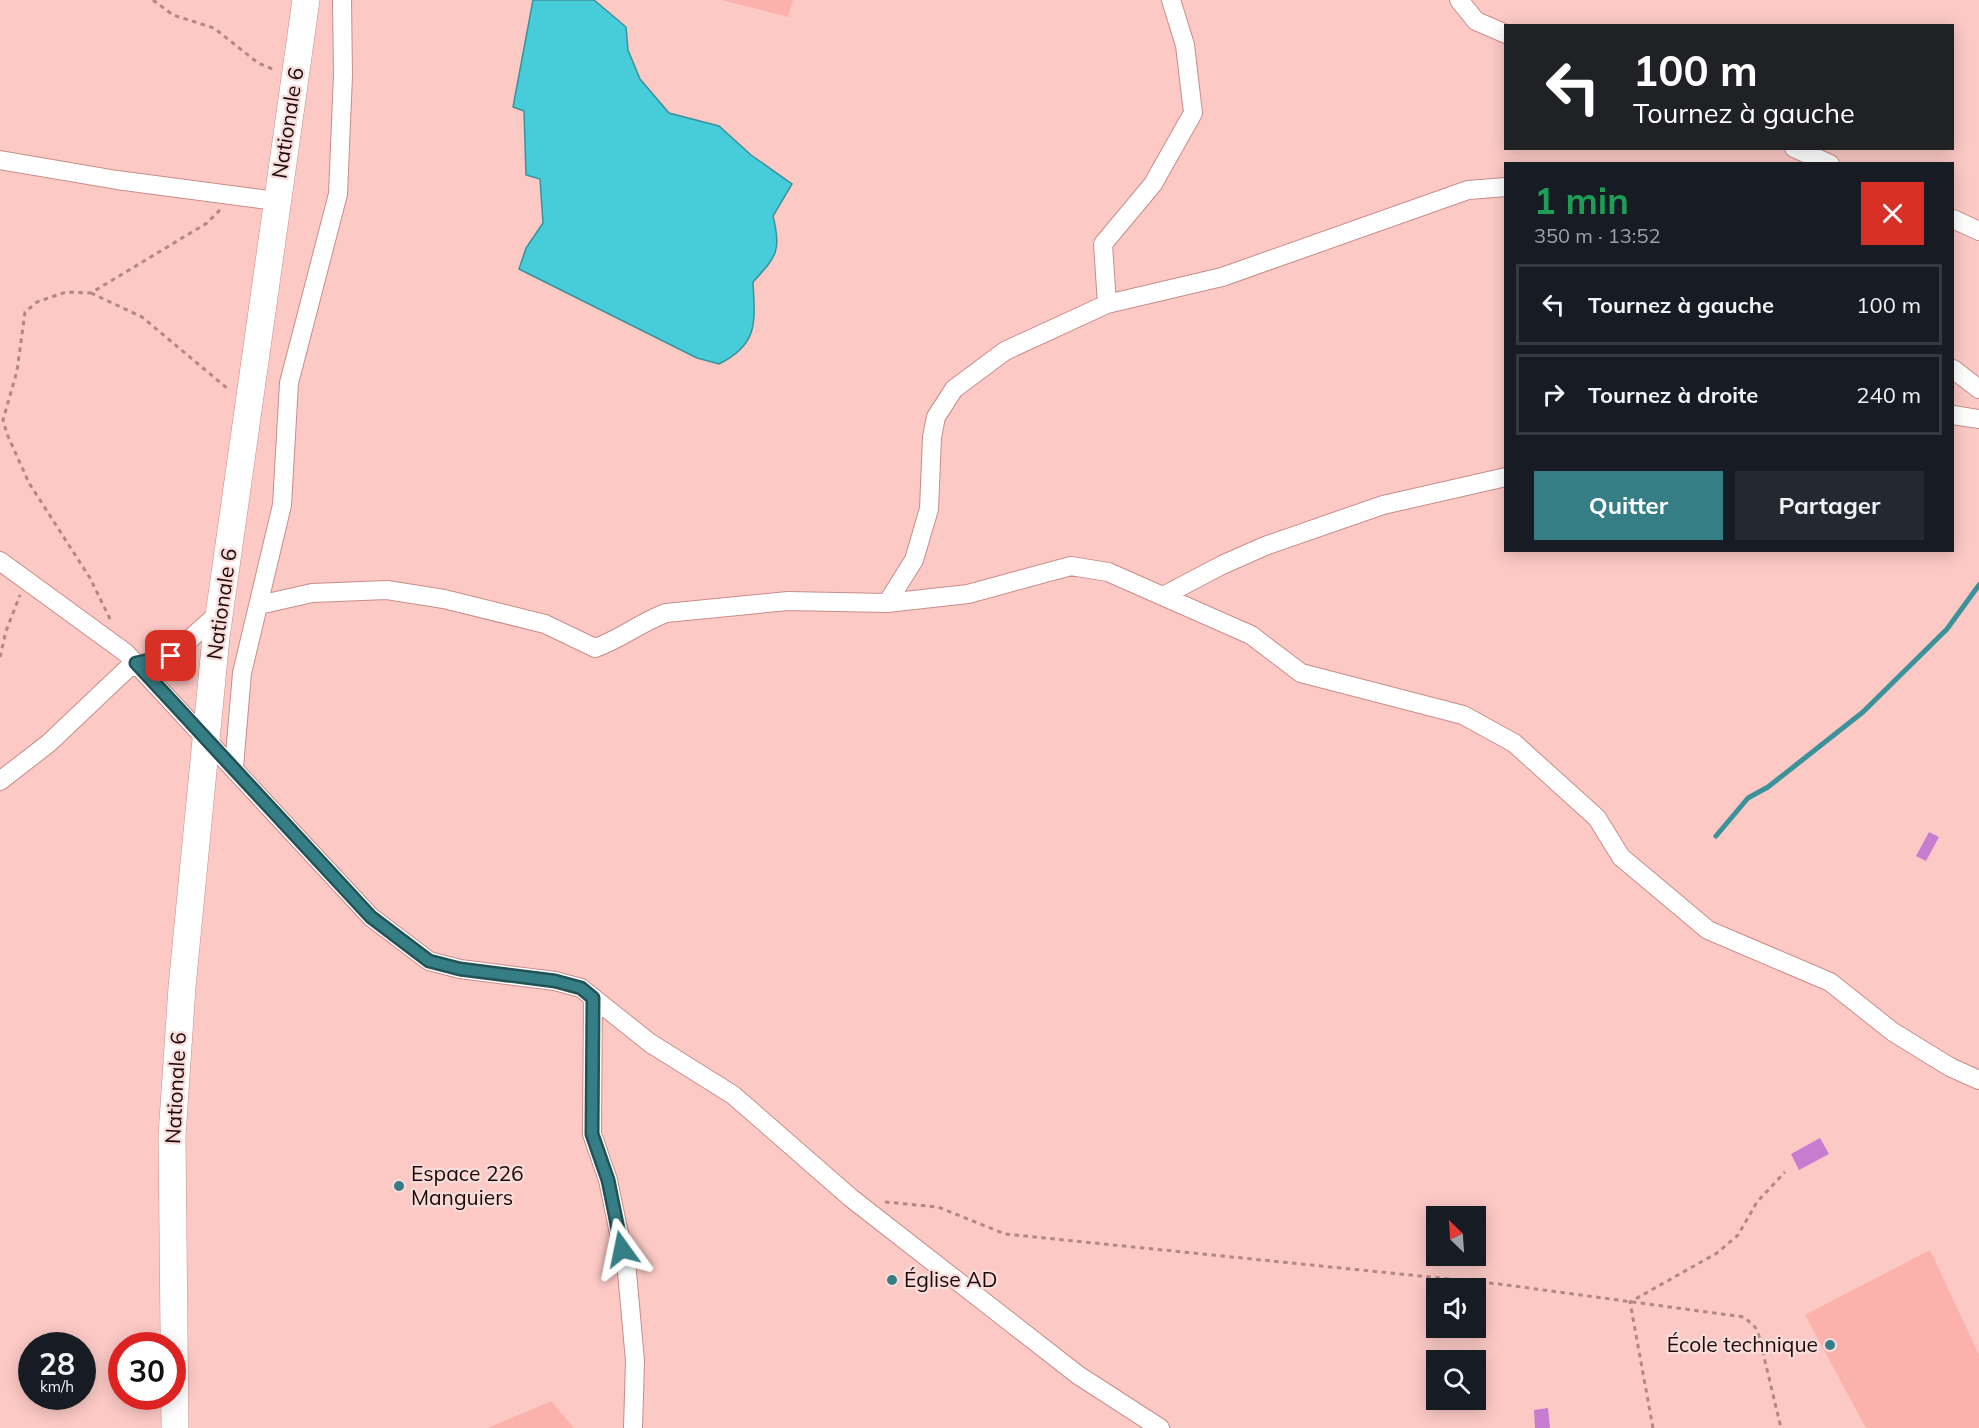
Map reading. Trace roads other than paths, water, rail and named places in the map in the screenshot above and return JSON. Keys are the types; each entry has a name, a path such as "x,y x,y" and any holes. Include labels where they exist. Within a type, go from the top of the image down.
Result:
{"main road":[{"name":"Nationale 6","path":"175,1428 172,1136 182,987 220,612 251,407 276,201 296,80 306,0"}],"street":[{"path":"234,767 242,673 282,505 289,383 338,194 343,75 342,0"},
{"path":"1107,304 1103,244 1153,183 1193,113 1185,45 1171,0"},
{"path":"1458,0 1476,21 1504,33"},
{"path":"1798,150 1826,162"},
{"path":"0,160 117,180 276,201"},
{"path":"887,603 914,560 929,510 932,437 936,417 954,389 1005,351 1107,304 1222,277 1467,190 1504,188"},
{"path":"1954,219 1979,231"},
{"path":"1954,370 1979,388"},
{"path":"1954,415 1979,419"},
{"path":"1163,596 1222,565 1265,546 1383,505 1504,477"},
{"path":"0,561 126,653 371,917 429,961 460,969 555,981 581,988 650,1042 732,1095 850,1198 1078,1375 1160,1428"},
{"path":"259,605 312,593 387,590 444,599 545,624 595,648 615,641 648,619 666,613 788,601 887,603 968,594 1071,566 1108,572 1251,635 1301,673 1463,715 1514,743 1597,818 1621,856 1708,930 1830,982 1893,1032 1950,1067 1979,1080"},
{"path":"0,781 49,743 128,668 136,663 171,656 220,612"},
{"path":"593,998 592,1134 608,1180 627,1272 635,1361 633,1428"}],"water":[{"path":"533,0 594,0 626,27 628,50 640,79 669,113 719,126 751,155 792,184 773,216 777,238 775,253 753,282 754,320 748,340 732,356 719,364 697,358 519,269 526,248 543,223 540,179 526,175 524,111 513,107"}],"waterway":[{"path":"1716,836 1748,798 1768,787 1863,712 1947,629 1979,585"}],"place":[{"name":"Espace 226 Manguiers","path":"399,1186"},
{"name":"Église AD","path":"892,1280"},
{"name":"École technique","path":"1830,1345"}]}
